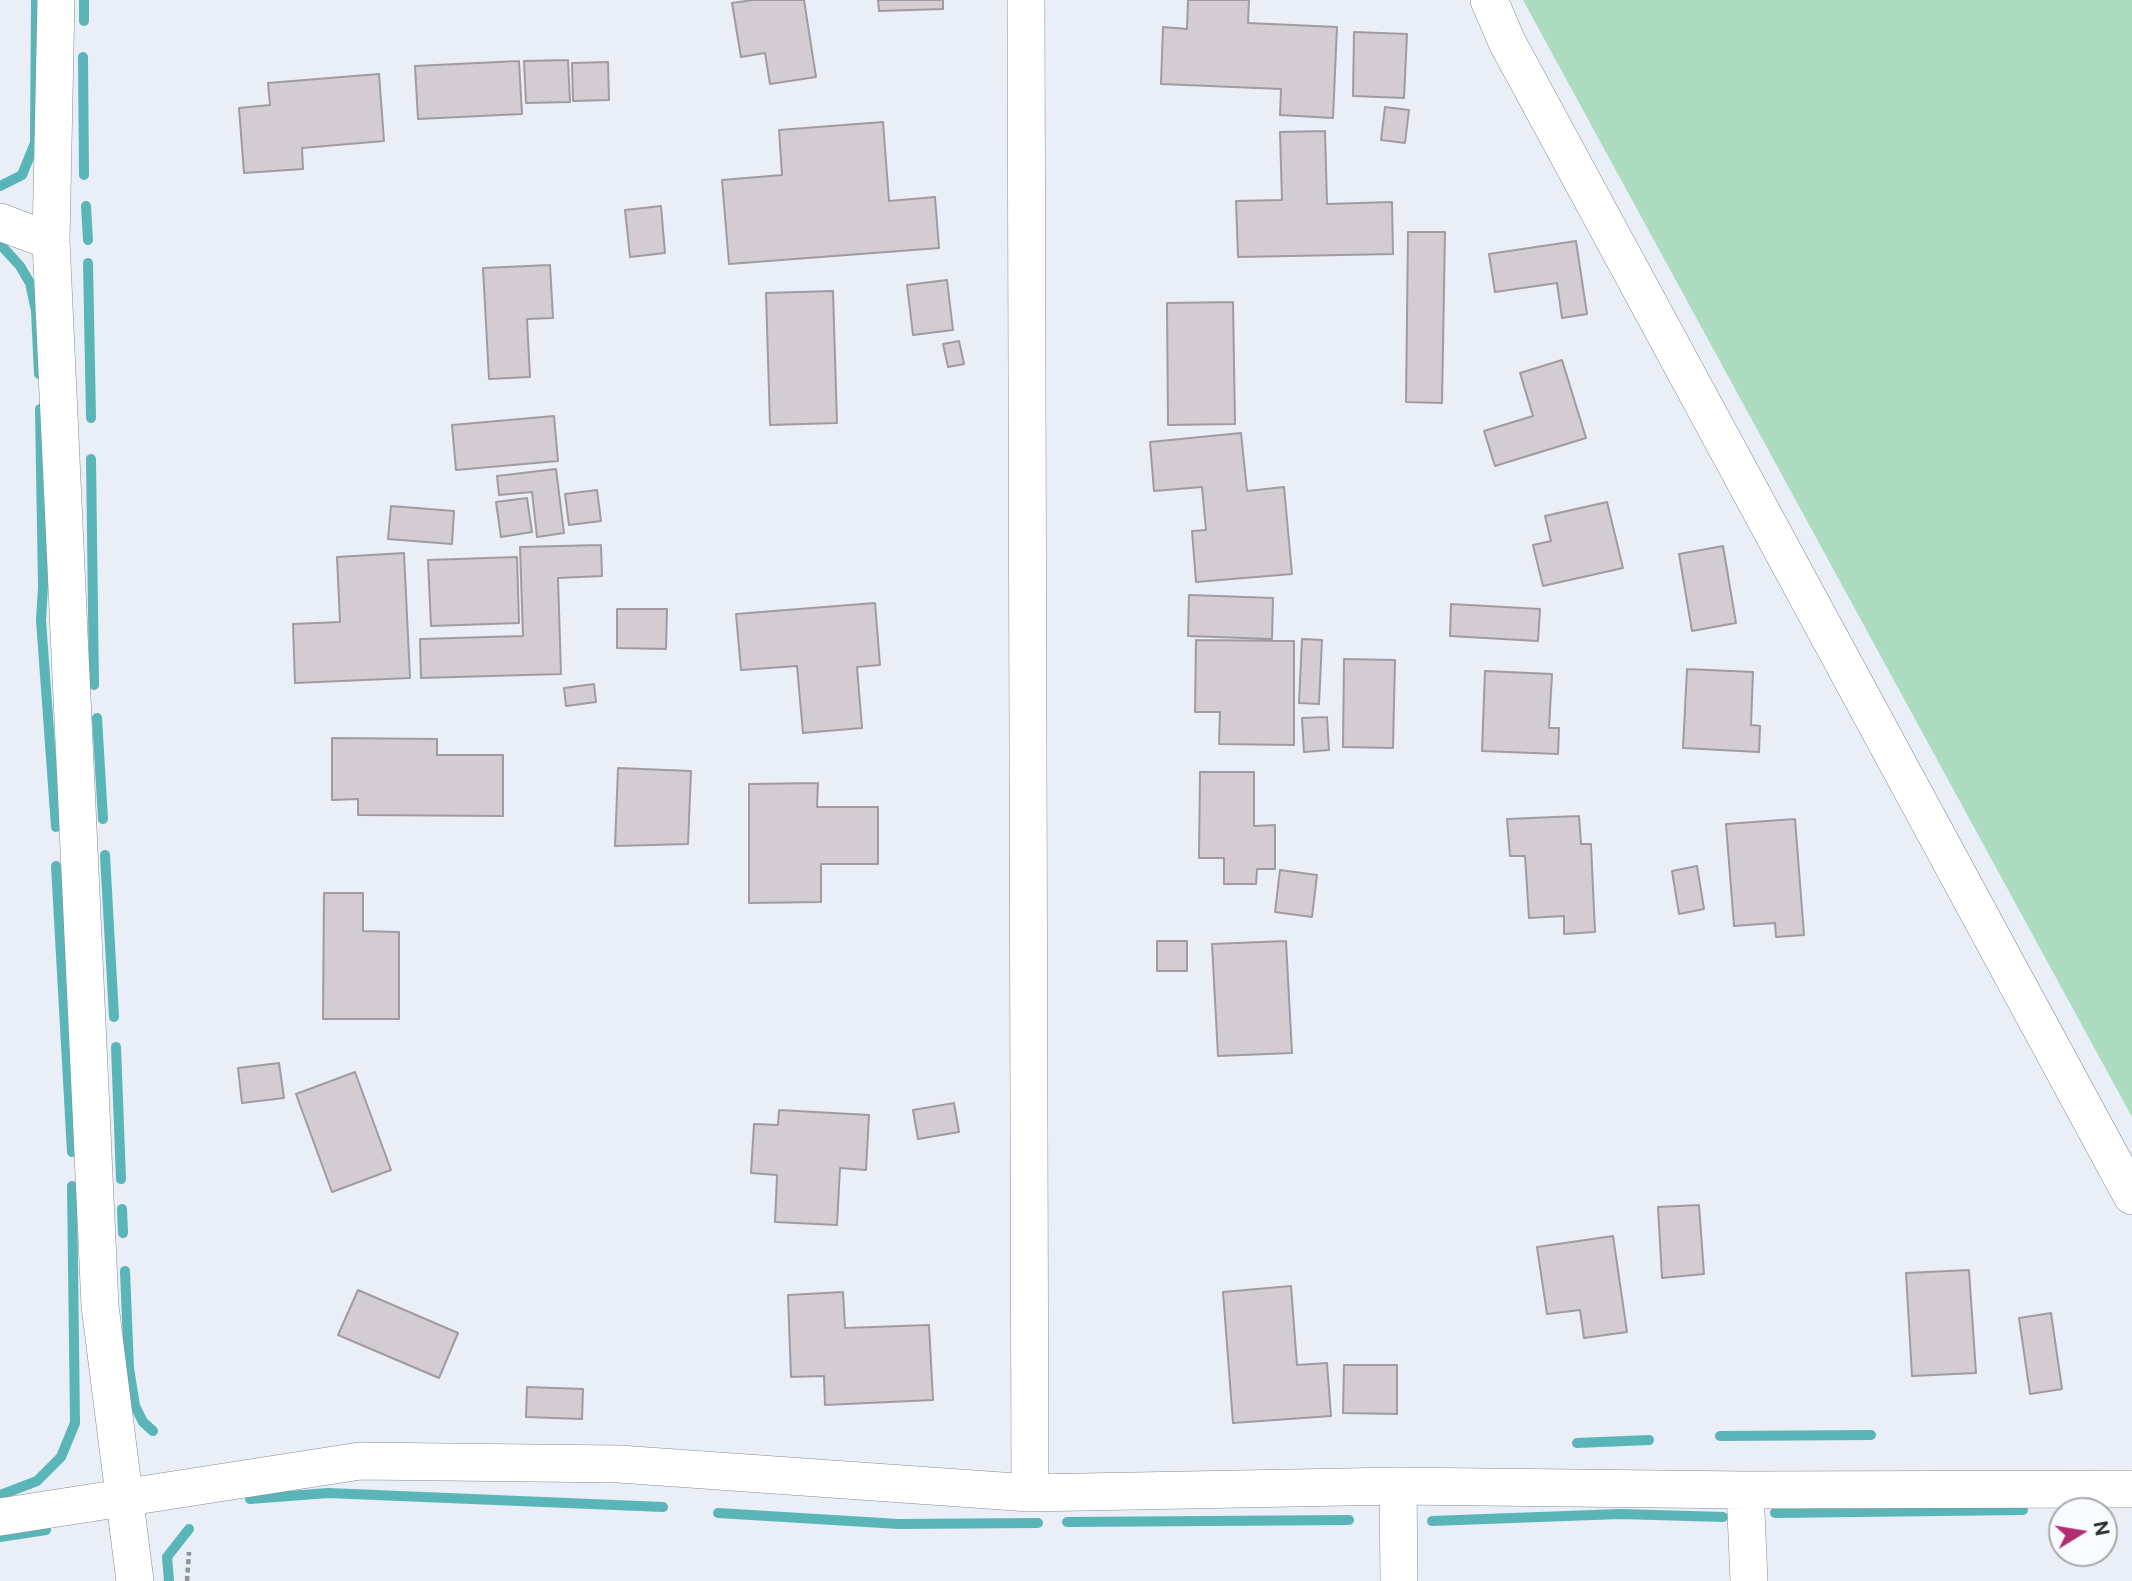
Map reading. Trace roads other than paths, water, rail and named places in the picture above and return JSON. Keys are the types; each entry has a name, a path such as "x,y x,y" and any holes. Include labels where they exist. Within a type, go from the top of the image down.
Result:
{"street":[{"path":"56,0 51,241 100,1306 122,1500 135,1581"},
{"path":"1026,0 1030,1493"},
{"path":"1489,0 1507,42 2132,1196"},
{"path":"0,222 51,241"},
{"path":"0,1517 360,1461 619,1464 1030,1493 1398,1486 1745,1490 2132,1489"},
{"path":"1398,1486 1399,1581"},
{"path":"1745,1490 1749,1581"}],"waterway":[{"path":"0,186 22,175 35,143 36,0"},
{"path":"84,0 84,21"},
{"path":"83,57 84,175"},
{"path":"86,206 88,240"},
{"path":"0,244 20,266 30,283 36,311 39,374"},
{"path":"88,263 91,418"},
{"path":"40,409 43,587 41,620 56,827"},
{"path":"91,459 94,685"},
{"path":"97,718 103,819"},
{"path":"105,855 114,1017"},
{"path":"56,866 72,1152"},
{"path":"116,1047 121,1179"},
{"path":"0,1495 37,1481 61,1457 75,1423 72,1186"},
{"path":"122,1209 123,1233"},
{"path":"125,1271 129,1368 135,1406 143,1422 153,1431"},
{"path":"1720,1436 1871,1435"},
{"path":"1577,1443 1649,1440"},
{"path":"250,1499 328,1493 663,1507"},
{"path":"1775,1513 2023,1510"},
{"path":"718,1513 899,1524 1038,1523"},
{"path":"1432,1521 1620,1514 1723,1517"},
{"path":"1067,1522 1349,1520"},
{"path":"169,1581 167,1557 189,1529"},
{"path":"0,1537 46,1530"}]}
